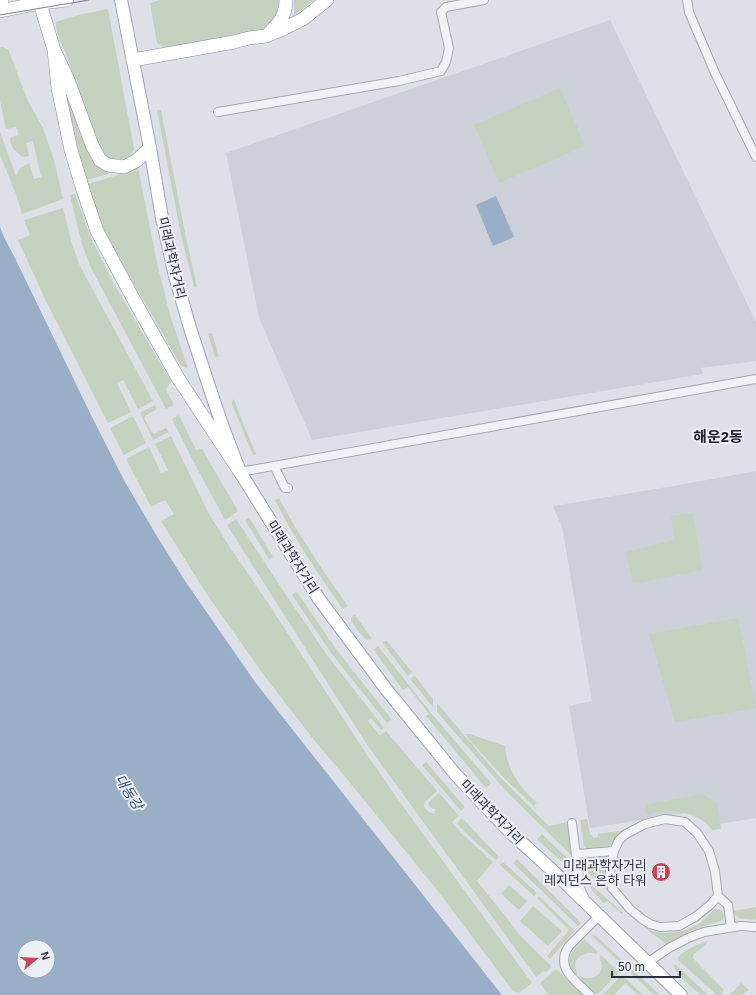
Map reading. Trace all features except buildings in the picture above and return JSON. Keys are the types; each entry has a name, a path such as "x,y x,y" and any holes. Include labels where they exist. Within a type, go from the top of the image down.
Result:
{"highway":[{"path":"266,36 284,15 286,0"},
{"path":"133,60 266,36 303,19 327,0"},
{"path":"39,1 54,50 68,80 92,145 100,160 108,165 124,167 136,161 150,148"},
{"path":"0,11 39,1 64,1"},
{"path":"54,50 58,88 71,150 97,231 178,378 240,472"}],"main road":[{"name":"미래과학자거리","path":"121,0 162,218 175,276 190,328 221,422 240,472 319,599 386,689 456,775 510,832 681,995"}],"street":[{"path":"218,112 399,81 441,71 446,62 449,48 441,12 446,7 484,0"},
{"path":"687,0 689,12 715,72 756,157"},
{"path":"240,472 756,379"},
{"path":"274,466 285,488 288,488"},
{"path":"718,896 710,906 679,926 660,927 650,924 630,909 612,888 610,871 614,850 626,834 645,824 665,819 685,822 698,833 709,851 715,871 718,896 728,905 731,927"},
{"path":"572,823 580,888 587,905"},
{"path":"577,854 614,850"},
{"path":"590,995 567,973 564,965 564,957 569,946 599,916"},
{"path":"647,963 669,948 704,932 740,926 756,927"}],"shaded area":[{"path":"610,20 756,322 756,361 701,368 703,374 312,440 259,318 226,153"},
{"path":"756,471 756,818 712,825 706,810 590,828 569,706 592,701 562,527 553,506"}],"green space":[{"path":"160,0 281,0 279,13 266,28 170,48 163,47 157,43 150,3"},
{"path":"294,0 314,0 294,14"},
{"path":"108,9 134,149 131,155 124,159 111,159 106,157 97,144 56,27 56,22 78,15"},
{"path":"2,47 8,49 28,101 43,128 54,160 63,199 22,214 16,194 0,155 0,132 16,176 20,168 29,163 34,179 41,177 33,141 26,143 29,156 23,157 14,149 10,141 10,138 18,135 16,127 6,129 0,101 0,48"},
{"path":"560,88 585,146 499,183 474,125"},
{"path":"67,97 90,155 100,168 111,173 86,180"},
{"path":"157,110 161,110 197,286 194,287 181,235"},
{"path":"138,168 157,263 170,315 188,368 180,364 112,246 101,223 88,184 118,175 121,172"},
{"path":"75,194 91,238 114,284 171,381 166,390 174,405 166,409 90,266 81,241 70,195"},
{"path":"63,208 72,244 80,266 153,401 138,409 123,380 117,383 131,412 108,423 46,301 18,240 30,235 24,220"},
{"path":"212,333 219,356 215,357 208,334"},
{"path":"234,399 256,454 253,455 232,404"},
{"path":"155,405 157,409 144,418 152,433 154,434 166,428 169,432 153,440 140,413"},
{"path":"179,415 196,450 202,449 238,511 225,520 172,419"},
{"path":"133,416 146,443 124,455 110,428"},
{"path":"171,436 209,514 231,549 367,755 532,983 519,993 513,991 437,890 314,740 263,674 206,593 161,521 174,514 165,500 151,507 126,459 149,447 161,473 168,470 155,444"},
{"path":"279,498 329,580 348,606 343,609 324,583 290,528 275,500"},
{"path":"693,513 702,570 633,584 626,552 674,540 671,516"},
{"path":"249,517 273,557 269,559 245,520"},
{"path":"236,519 327,655 384,728 381,730 371,718 368,721 380,736 386,731 437,791 424,803 426,809 434,814 435,809 431,808 428,804 439,793 459,816 452,822 461,833 493,862 477,881 517,932 552,967 546,972 544,971 536,977 368,746 227,525"},
{"path":"297,592 336,649 392,720 387,723 331,653 292,595"},
{"path":"354,615 372,639 367,640 358,631 351,620"},
{"path":"738,618 756,708 675,722 649,634"},
{"path":"387,641 412,672 408,676 382,642"},
{"path":"378,646 431,713 491,783 486,788 426,716 429,714 408,687 403,690 375,652 374,649"},
{"path":"415,676 433,699 433,707 410,679"},
{"path":"437,703 498,775 549,826 567,822 572,856 507,792 437,712"},
{"path":"466,734 505,746 508,763 515,778 537,803 534,806 506,780"},
{"path":"426,762 465,807 461,811 422,765"},
{"path":"703,794 717,803 721,829 712,830 707,824 697,817 683,813 668,811 646,815 645,805"},
{"path":"462,818 499,857 496,860 471,838 457,823"},
{"path":"587,819 590,835 592,835 593,838 598,837 598,834 624,830 614,845 587,849 584,846 580,820"},
{"path":"542,834 569,860 567,862 562,862 537,839"},
{"path":"608,858 607,872 626,908 588,873 587,863 590,859"},
{"path":"517,859 581,923 578,926 513,863"},
{"path":"503,862 537,893 534,896 500,865"},
{"path":"589,883 623,913 622,914 607,901 604,903 593,892"},
{"path":"509,885 527,901 519,910 501,894"},
{"path":"539,896 575,931 550,959 547,956 569,930 537,898"},
{"path":"533,906 562,931 548,946 520,921"},
{"path":"756,907 756,920 739,918 733,911"},
{"path":"714,909 723,913 723,920 688,932 669,944 666,944 649,931 632,915 652,931 673,933 694,927 705,919"},
{"path":"590,934 596,936 660,995 654,995"},
{"path":"584,939 598,952 596,954 586,953 576,960 575,964 578,974 576,975 572,970 569,960 570,956"},
{"path":"708,941 693,955 693,958 724,990 722,995 717,995 677,959 687,950"},
{"path":"601,955 619,972 597,995 578,977 595,977 601,971 602,967 599,958"},
{"path":"675,964 708,995 701,995 685,982 675,970"},
{"path":"556,969 584,995 549,995 540,983"},
{"path":"622,975 643,995 638,995 625,983 614,995 603,995"},
{"path":"741,983 749,990 743,994 730,995"}],"water":[{"path":"496,196 514,237 493,246 476,205"},
{"name":"대동강","path":"0,227 125,482 183,578 255,682 502,995 0,995"}],"tram line":[{"path":"0,15 89,0"}],"place":[{"name":"미래과학자거리 레지던스 은하 타워","path":"661,872"}],"district":[{"name":"해운2동","path":"718,436"}]}
